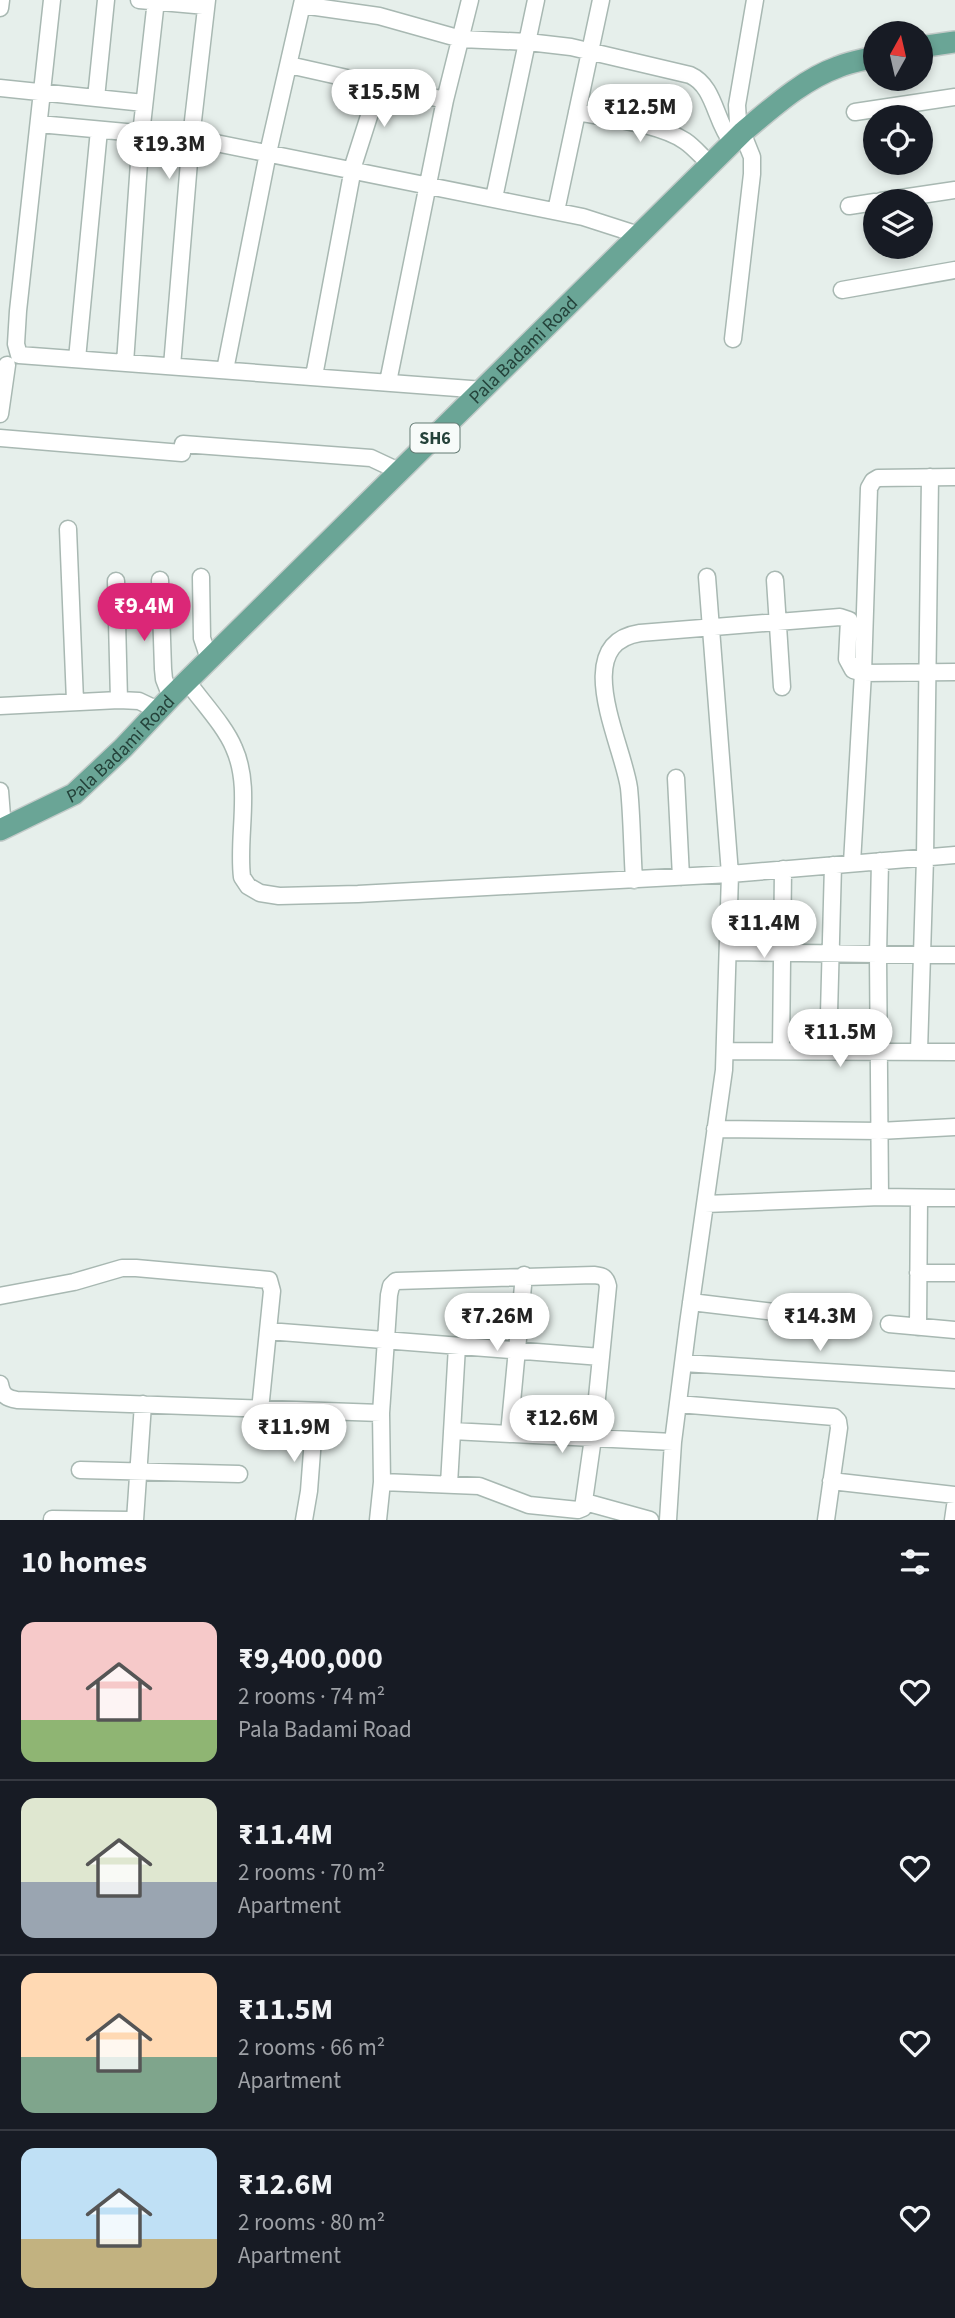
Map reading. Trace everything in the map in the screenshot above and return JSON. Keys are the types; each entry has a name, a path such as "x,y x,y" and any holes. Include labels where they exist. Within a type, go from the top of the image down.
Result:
{"main road":[{"path":"933,45 955,42"},
{"name":"Pala Badami Road","path":"1,829 74,794 123,748 209,659 738,137 807,83 837,67 863,60"}],"street":[{"path":"0,8 1,0"},
{"path":"0,408 9,362 16,350 52,0"},
{"path":"96,98 106,0"},
{"path":"139,0 207,3 191,138 172,366"},
{"path":"388,382 445,100 470,0"},
{"path":"494,198 536,0"},
{"path":"555,211 601,0"},
{"path":"738,137 737,105 755,0"},
{"path":"125,363 141,134 156,1"},
{"path":"225,370 268,153 303,3 379,16 461,40 554,44 699,79 706,89 721,126 738,137 752,157 733,339"},
{"path":"289,65 445,100"},
{"path":"313,376 354,163 370,113 374,84"},
{"path":"0,88 144,103"},
{"path":"855,112 955,97"},
{"path":"578,112 674,135 687,142 710,164"},
{"path":"38,124 191,138 555,211 603,222 639,235"},
{"path":"77,359 99,130"},
{"path":"933,193 955,190"},
{"path":"849,206 863,204"},
{"path":"842,290 955,270"},
{"path":"0,309 18,311"},
{"path":"9,362 77,359 484,390"},
{"path":"0,438 371,458 401,472"},
{"path":"919,1051 929,672 930,477"},
{"path":"852,863 863,673 869,488 878,478 955,477"},
{"path":"68,529 75,701"},
{"path":"201,577 202,638 209,659"},
{"path":"668,1520 673,1442 725,1051 730,874 707,577"},
{"path":"0,706 119,700 165,703 160,580"},
{"path":"775,580 782,687"},
{"path":"116,581 119,700"},
{"path":"634,880 629,789 603,682 605,661 618,640 628,635 845,617 849,620 846,652 853,670 863,673 955,672"},
{"path":"187,681 223,729 241,768 242,877 248,886 260,892 279,896 358,894 634,880 955,855"},
{"path":"676,778 681,877"},
{"path":"0,791 1,829"},
{"path":"880,861 880,1197"},
{"path":"828,1051 833,865"},
{"path":"780,1051 783,869"},
{"path":"728,952 955,955"},
{"path":"725,1051 955,1052"},
{"path":"715,1129 879,1131 955,1127"},
{"path":"705,1204 880,1197 955,1198"},
{"path":"918,1327 919,1198"},
{"path":"0,1296 74,1282 122,1268 263,1278 272,1284 260,1410"},
{"path":"918,1273 955,1273"},
{"path":"509,1434 524,1275"},
{"path":"378,1520 382,1482 381,1413 391,1286 396,1281 524,1275 594,1275 607,1280 593,1438 583,1508 578,1510 529,1505 490,1488 382,1482"},
{"path":"691,1302 808,1316"},
{"path":"889,1324 955,1330"},
{"path":"268,1331 601,1357"},
{"path":"449,1484 457,1346"},
{"path":"683,1363 955,1380"},
{"path":"0,1384 3,1394 17,1400 381,1413"},
{"path":"52,1519 133,1520 144,1404"},
{"path":"678,1404 834,1417 839,1428 826,1520"},
{"path":"304,1520 316,1412"},
{"path":"452,1431 673,1442"},
{"path":"80,1470 239,1474"},
{"path":"831,1481 955,1495"},
{"path":"585,1502 650,1520"},
{"path":"953,1520 955,1506"}]}
